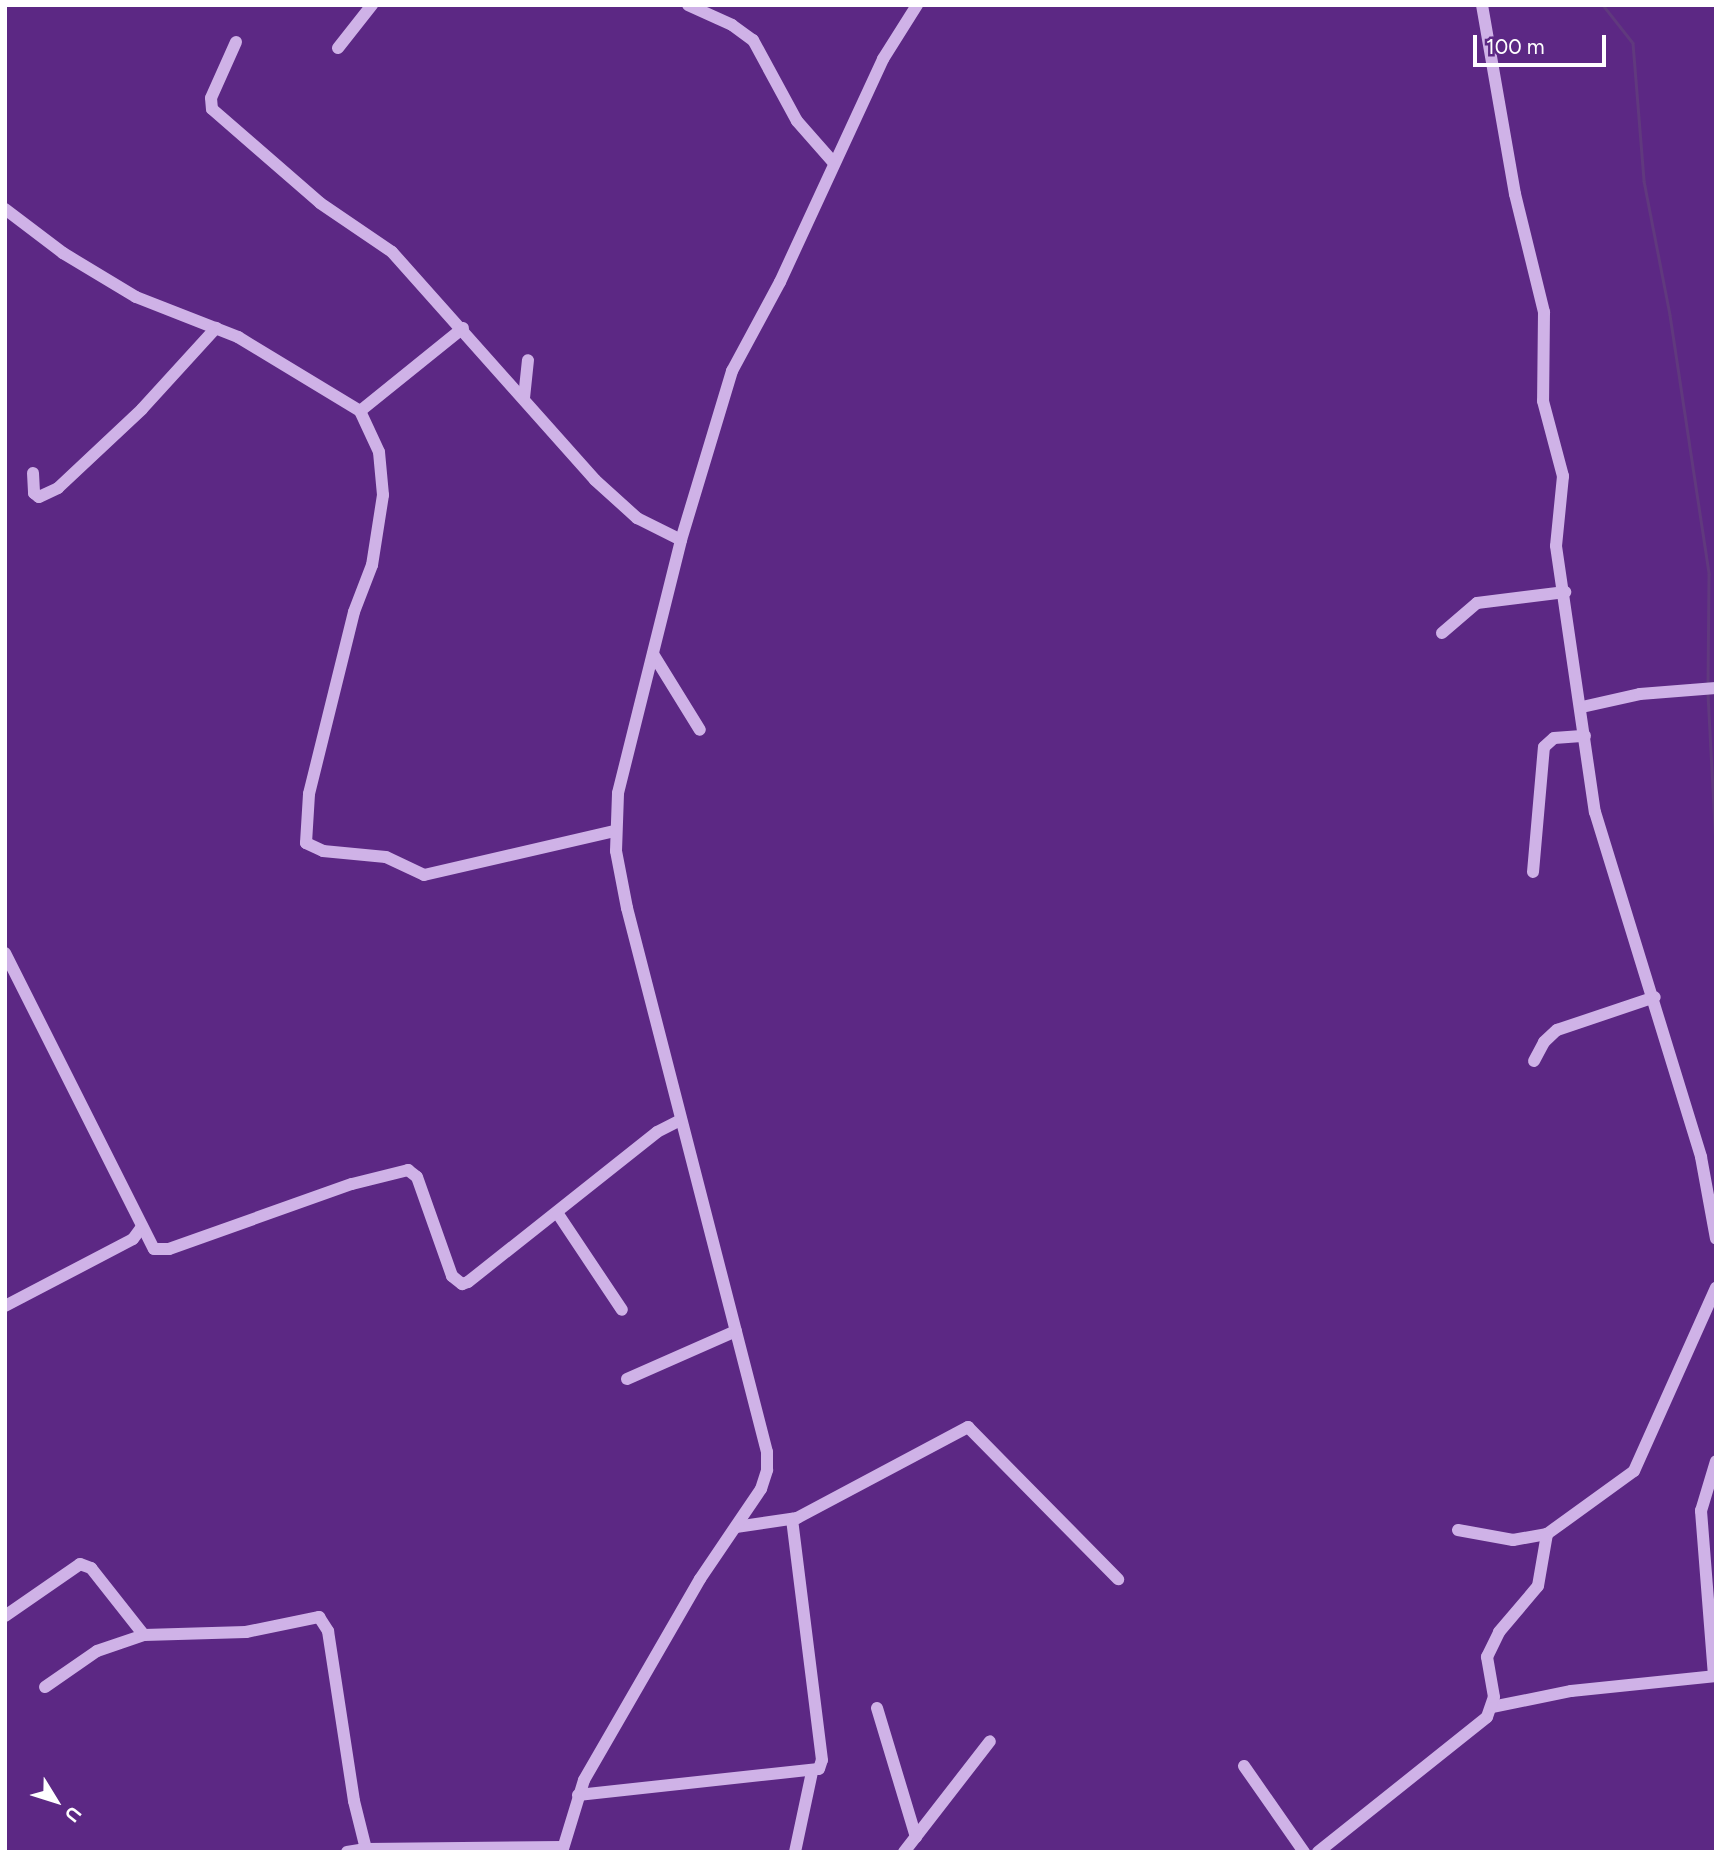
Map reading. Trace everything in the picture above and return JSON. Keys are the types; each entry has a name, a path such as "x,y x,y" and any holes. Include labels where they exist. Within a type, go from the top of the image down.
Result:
{"street":[{"path":"338,48 372,5"},
{"path":"688,5 732,25 753,40 797,121 833,162"},
{"path":"347,1852 366,1849 562,1849 578,1795 630,1698 761,1489 767,1452 627,908 615,831 618,793 681,540 732,371 780,282 833,162 883,59 917,5"},
{"path":"1482,5 1515,194 1544,312 1543,401 1562,463 1554,530 1582,707 1595,812 1621,905 1655,997 1701,1157 1716,1239"},
{"path":"236,42 211,97 212,109 320,203 392,252 622,506 681,540"},
{"path":"5,209 63,253 136,296 216,328 360,411 379,452 383,495 372,565 354,612 309,794 306,843 323,852 386,857 419,873 436,874 615,831"},
{"path":"33,473 34,493 39,497 58,488 142,409 216,328"},
{"path":"360,411 463,328"},
{"path":"524,398 528,360"},
{"path":"1442,633 1477,603 1565,592"},
{"path":"653,654 700,730"},
{"path":"1582,707 1640,694 1716,688"},
{"path":"1533,872 1544,747 1554,738 1586,736"},
{"path":"5,953 71,1090 118,1172 141,1228 154,1249 169,1249 352,1184 408,1170 416,1177 452,1276 462,1284 558,1214 657,1132 681,1120"},
{"path":"1534,1061 1544,1042 1558,1030 1655,997"},
{"path":"558,1214 622,1310"},
{"path":"5,1306 133,1239 141,1228"},
{"path":"1458,1531 1513,1540 1547,1534 1577,1517 1639,1463 1716,1288"},
{"path":"627,1379 736,1331"},
{"path":"736,1527 792,1519 968,1427 1118,1578"},
{"path":"1492,1707 1571,1691 1715,1676 1701,1511 1716,1461"},
{"path":"792,1519 822,1760 811,1772 795,1852"},
{"path":"1318,1852 1478,1727 1492,1707 1487,1657 1499,1632 1538,1586 1547,1534"},
{"path":"5,1616 80,1564 91,1568 144,1635"},
{"path":"45,1687 97,1651 144,1635 246,1632 316,1616 325,1620 366,1849"},
{"path":"877,1708 916,1837"},
{"path":"904,1852 990,1741"},
{"path":"1244,1766 1304,1852"},
{"path":"578,1795 811,1772"}],"waterway":[{"path":"1603,5 1633,43 1644,181 1670,315 1709,574 1708,684"},
{"path":"1708,694 1716,845"}]}
